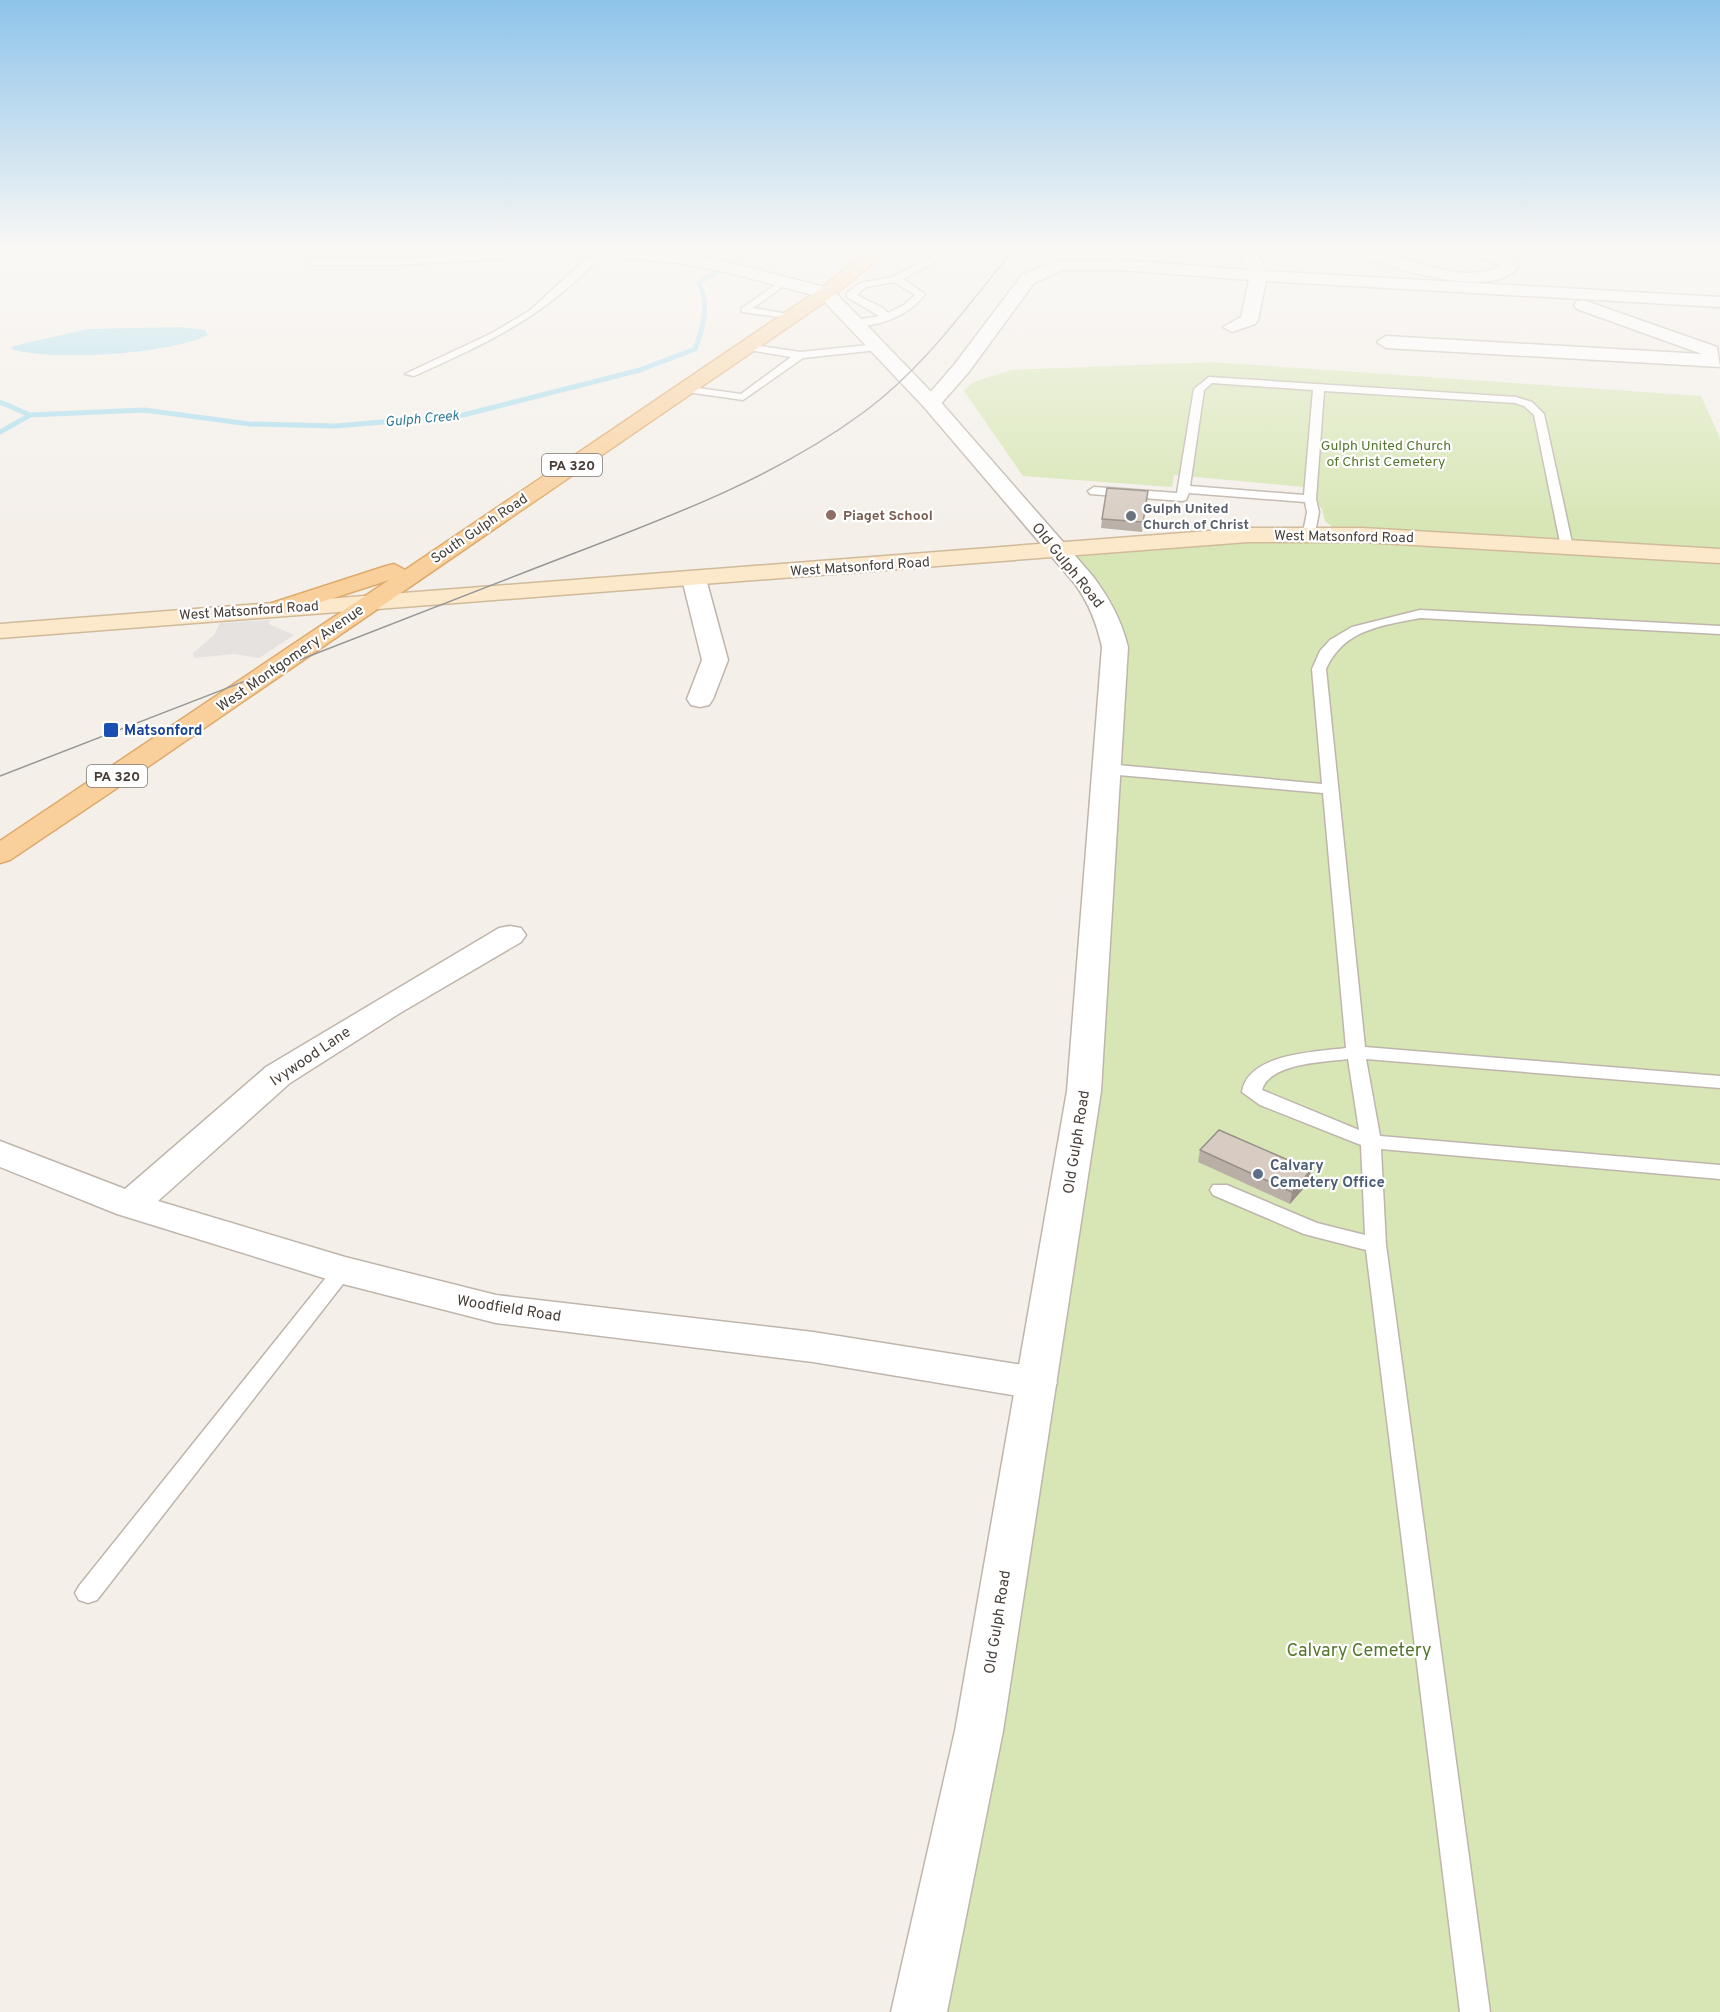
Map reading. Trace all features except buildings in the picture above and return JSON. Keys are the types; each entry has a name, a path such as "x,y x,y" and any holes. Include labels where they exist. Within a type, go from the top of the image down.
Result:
{"main road":[{"name":"South Gulph Road","path":"371,601 752,343"},
{"name":"West Matsonford Road","path":"0,631 1248,535 1309,533 1720,556"},
{"path":"280,608 369,581 446,550"},
{"name":"West Montgomery Avenue","path":"0,854 233,698 371,601"}],"street":[{"name":"Old Gulph Road","path":"874,343 931,403 1100,602 1108,618 1115,646 1084,1091 979,1731 919,2012"},
{"path":"931,403 980,343"},
{"path":"1402,343 1720,361"},
{"path":"1689,343 1720,354"},
{"path":"694,579 715,660 700,699"},
{"name":"Ivywood Lane","path":"130,1205 278,1075 388,1006 510,935"},
{"name":"Woodfield Road","path":"0,1154 130,1205 343,1270 496,1309 813,1347 1036,1383"}],"lane":[{"path":"410,374 479,343"},
{"path":"746,347 801,355 878,347"},
{"path":"684,389 743,397 801,355"},
{"path":"1094,491 1182,497 1199,389 1203,384 1218,379 1504,399 1528,404 1539,414 1567,547"},
{"path":"1309,533 1313,512 1310,499 1319,387"},
{"path":"1185,489 1310,499"},
{"path":"1475,2012 1376,1245 1371,1142 1356,1053 1320,669 1328,650 1351,633 1380,623 1420,614 1720,630"},
{"path":"1107,769 1331,789"},
{"path":"1720,1082 1356,1053 1280,1063 1258,1079 1253,1085 1252,1092 1267,1101 1371,1142 1720,1172"},
{"path":"1221,1190 1311,1229 1376,1245"},
{"path":"88,1593 343,1270"}],"green space":[{"name":"Gulph United Church of Christ Cemetery","path":"1212,362 1701,396 1720,438 1720,550 1335,529 1325,521 1322,509 1304,487 1174,475 1172,487 1023,476 964,391 973,382 1012,370"},
{"name":"Calvary Cemetery","path":"1248,535 1720,556 1720,2012 919,2012 1084,1091 1115,647 1058,551"}],"shaded area":[{"path":"270,620 269,624 294,635 259,658 234,654 194,658 193,653 214,635 220,623"}],"water":[{"path":"27,343 187,343 140,351 81,355 29,353 11,349 13,346"}],"waterway":[{"name":"Gulph Creek","path":"30,415 144,410 250,424 336,426 463,415 640,370 695,349 697,343"},
{"name":"Gulph Creek","path":"0,402 30,415"},
{"path":"0,432 30,415"}],"tram line":[{"path":"0,776 658,520 744,483 826,438 864,412 886,395 937,343"}],"place":[{"name":"Piaget School","path":"831,515"},
{"name":"Gulph United Church of Christ","path":"1131,516"},
{"name":"Matsonford","path":"111,730"},
{"name":"Calvary Cemetery Office","path":"1258,1174"}]}
